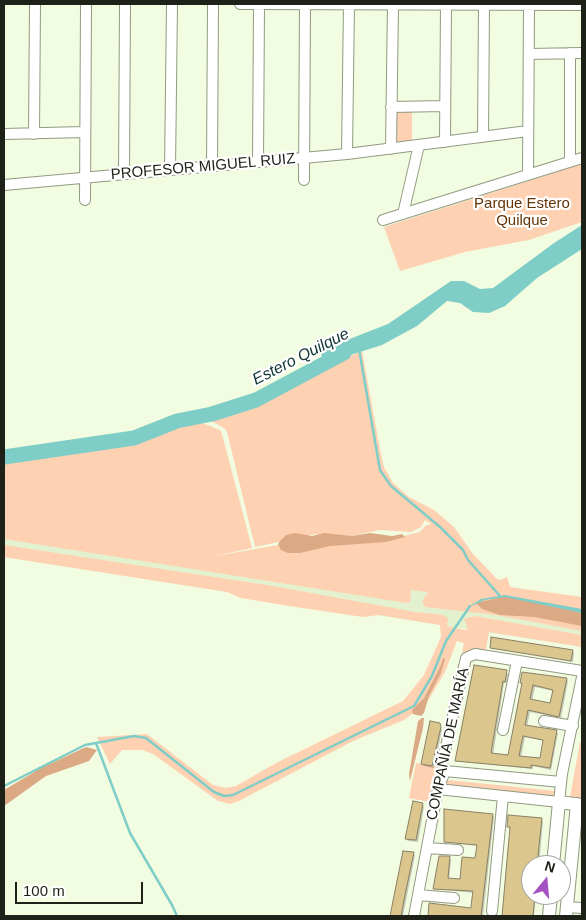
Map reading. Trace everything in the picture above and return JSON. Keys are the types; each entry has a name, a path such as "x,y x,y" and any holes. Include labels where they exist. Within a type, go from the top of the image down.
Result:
{"street":[{"path":"34,134 35,4"},
{"path":"84,200 86,4"},
{"path":"124,174 125,4"},
{"path":"170,170 172,4"},
{"path":"212,166 213,4"},
{"path":"240,4 582,5"},
{"path":"258,162 259,4"},
{"path":"304,4 304,180"},
{"path":"347,154 349,4"},
{"path":"391,149 393,4"},
{"path":"445,142 446,4"},
{"path":"483,137 484,4"},
{"path":"528,174 529,4"},
{"path":"570,53 570,162"},
{"path":"528,54 582,53"},
{"path":"391,107 445,106"},
{"name":"PROFESOR MIGUEL RUIZ","path":"4,185 347,154 528,131"},
{"path":"4,134 84,132"},
{"path":"403,214 419,145"},
{"path":"382,220 582,158"},
{"name":"COMPAÑÍA DE MARÍA","path":"414,916 438,789 444,770 442,764 466,658 475,654 582,671"},
{"path":"504,730 517,661"},
{"path":"554,855 561,782 582,677"},
{"path":"544,721 572,726"},
{"path":"444,770 561,782"},
{"path":"438,789 579,804 566,912 582,908"},
{"path":"492,911 503,796"},
{"path":"428,848 458,850"},
{"path":"418,895 454,898"}],"shaded area":[{"path":"4,525 582,615 582,647 4,557"},
{"path":"295,533 312,536 324,533 352,536 370,533 392,536 402,534 405,537 386,542 330,546 300,553 288,553 281,550 278,544 280,541 286,535"},
{"path":"506,596 582,610 582,626 534,617 500,615 482,609 476,603"},
{"path":"443,658 445,659 441,673 429,696 424,713 421,716 413,714 412,710 424,698"},
{"path":"424,718 423,728 410,781 409,774 418,721"},
{"path":"86,747 97,750 89,761 46,776 4,806 4,790 41,768"}],"green space":[{"path":"391,107 412,107 412,146 391,149"},
{"name":"Parque Estero Quilque","path":"582,164 582,222 529,240 465,252 400,271 384,227"},
{"path":"362,351 381,455 384,467 393,483 409,497 434,510 454,527 473,554 497,579 501,580 507,577 510,587 582,597 582,631 496,615 425,607 422,601 428,592 411,590 410,602 407,603 4,539 4,462 82,452 135,441 200,422 220,430 222,434 252,548 210,557 289,543 387,540 420,532 425,526 431,524 425,520 421,527 411,532 379,530 352,536 316,534 255,547 227,432 224,428 207,419 258,402 309,373"},
{"path":"4,545 273,586 415,612 443,615 448,618 447,626 465,630 468,629 464,619 475,616 582,635 582,647 489,632 485,656 462,652 464,643 457,641 445,672 429,699 404,720 353,741 230,804 218,801 153,754 142,750 122,750 110,764 97,737 147,734 213,785 226,788 236,786 278,762 403,701 424,675 441,637 440,625 379,615 363,617 289,606 241,598 227,592 4,557"},
{"path":"580,742 582,743 582,799 570,797"},
{"path":"416,763 436,767 429,802 409,798"},
{"path":"449,780 555,791 556,797 447,786 446,782"}],"water":[{"path":"582,225 582,249 537,278 505,306 489,313 473,312 460,303 447,301 417,326 382,345 341,358 327,365 319,351 388,324 451,281 464,281 480,289 493,288"},
{"path":"505,595 582,609 582,613 505,597 485,600 467,608 481,599"}],"building":[{"path":"491,637 573,650 571,661 490,648"},
{"path":"474,665 507,670 505,682 503,681 491,753 508,755 522,683 520,683 522,672 567,678 559,717 528,710 525,725 557,730 550,768 531,765 531,768 455,761","holes":["533,685 553,690 550,703 530,699","523,736 543,740 540,758 519,756"]},
{"path":"430,721 440,723 441,727 432,766 421,764"},
{"path":"413,801 423,803 416,840 405,839"},
{"path":"444,809 493,814 481,916 428,916 429,903 471,908 473,891 433,889 439,856 450,856 448,878 460,879 462,857 475,858 477,845 444,842"},
{"path":"508,815 542,818 538,855 521,855 521,905 534,905 533,916 502,916 510,827 507,827"},
{"path":"403,851 414,852 401,916 390,916"}],"waterway":[{"path":"359,349 380,470 391,486 440,527 463,550 468,560 500,596"},
{"name":"Estero Quilque","path":"4,457 134,438 177,421 212,414 256,400 344,353"},
{"path":"4,786 85,745 134,736 146,738 214,792 224,796 233,795 414,706 432,676 446,641 470,606"},
{"path":"96,743 130,833 177,916"}]}
